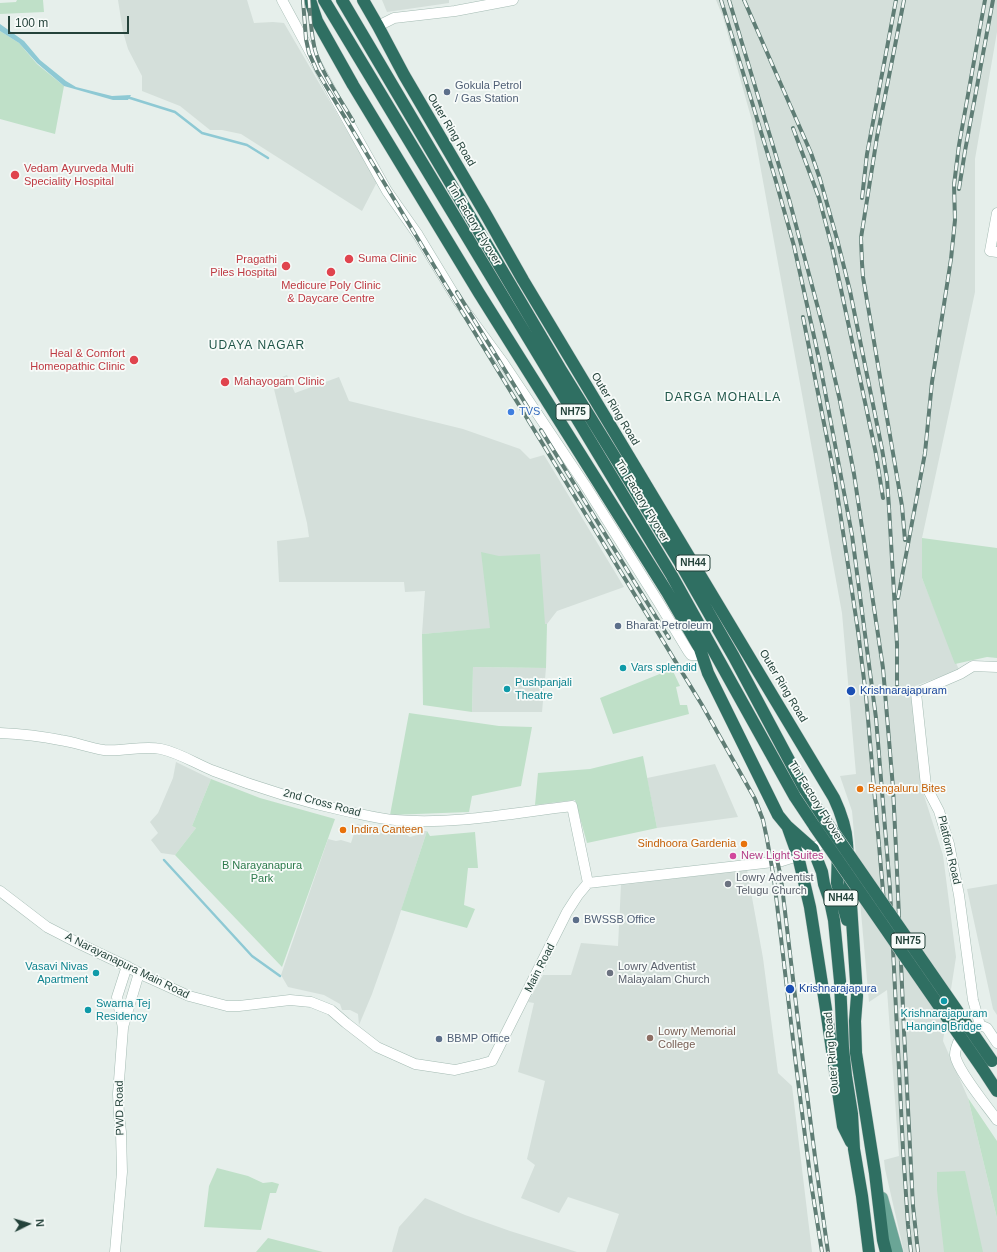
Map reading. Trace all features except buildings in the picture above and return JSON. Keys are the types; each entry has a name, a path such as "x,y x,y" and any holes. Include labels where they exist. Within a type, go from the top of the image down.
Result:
{"highway":[{"name":"Outer Ring Road","path":"310,0 317,21 353,85 479,293 667,592 700,649 708,673 778,815 787,826 813,849 822,872 834,920 840,981 843,1048 852,1114 854,1149 869,1252"},
{"name":"Tin Factory Flyover","path":"324,0 672,576 795,797 820,824 995,1064"},
{"name":"Tin Factory Flyover","path":"342,0 561,370 679,561 734,657 804,788 820,824 997,1091"},
{"name":"Outer Ring Road","path":"363,0 404,75 523,280 834,798 842,815 846,831"},
{"name":"Outer Ring Road","path":"787,826 798,856 810,907 843,1126 854,1149"},
{"name":"NH44","path":"846,831 838,847 837,883 847,919 849,951 855,965 857,996 855,1021 856,1053 886,1252"}],"main road":[{"path":"875,1173 897,1252"}],"street":[{"path":"282,0 387,191 418,235 458,301 504,364 585,485 688,651 691,655 702,655"},
{"path":"378,26 394,18 455,11 513,0"},
{"path":"997,213 990,252 997,252"},
{"name":"Platform Road","path":"980,1025 973,1000 959,895 949,844 939,810 926,786 916,693 960,674 973,666 997,667"},
{"name":"2nd Cross Road","path":"0,733 60,740 103,750 147,748 161,749 220,773 298,798 328,807 394,820 472,820 572,806 588,883"},
{"path":"588,883 782,861 813,849 846,831"},
{"name":"Main Road","path":"285,1001 311,1002 331,1010 377,1046 415,1064 455,1070 492,1060 567,912 588,883"},
{"name":"A Narayanapura Main Road","path":"0,891 47,927 189,996 227,1006 285,1001"},
{"name":"PWD Road","path":"115,1252 122,1172 118,1094 123,1028 117,997 127,966"},
{"path":"123,1028 139,973"},
{"path":"997,1043 987,1028 980,1025 964,1032 956,1046 955,1054 959,1066 997,1120"}],"shaded area":[{"path":"118,0 247,0 254,23 284,23 377,182 362,211 241,134 222,130 210,130 180,106 142,91 142,76 128,49 123,32"},
{"path":"382,0 449,0 449,3 387,12"},
{"path":"716,0 997,0 997,32 975,159 975,292 922,538 922,578 959,670 915,686 921,786 943,855 956,957 943,1041 968,1098 997,1218 997,1252 904,1252 885,1169 884,1160 899,1156 887,990 869,1002 852,811 840,776 856,774 842,613 752,121 723,17"},
{"path":"287,375 295,393 339,377 349,401 463,429 520,449 530,459 544,455 624,587 557,611 547,624 422,634 425,591 405,592 404,582 279,582 277,541 309,537 307,523 272,381"},
{"path":"473,667 546,668 542,712 472,712"},
{"path":"176,762 211,779 192,826 196,828 175,855 161,853 151,840 158,833 150,822 158,813 173,778"},
{"path":"715,764 738,817 657,828 647,778"},
{"path":"357,824 394,833 403,832 410,837 417,835 422,831 427,831 395,929 372,994 359,1025 358,1014 350,1010 342,1010 340,1004 324,995 288,987 281,975 328,839 336,841 341,840 351,843"},
{"name":"Lowry Memorial College","path":"747,870 763,958 778,1073 792,1086 812,1252 606,1252 619,1214 568,1197 559,1213 521,1198 535,1165 527,1159 545,1081 518,1072 534,1003 528,1002 543,975 571,975 581,943 618,946 621,885"},
{"path":"997,884 997,1015 993,1009 967,889"},
{"path":"425,1198 465,1215 510,1231 577,1252 392,1252 399,1227"}],"green space":[{"path":"17,0 43,0 44,12 0,14 0,3 16,2"},
{"path":"0,31 19,43 37,64 64,86 55,134 0,119"},
{"path":"922,538 997,548 997,658 987,657 955,664 922,578"},
{"path":"481,552 499,556 540,554 545,624 547,624 546,668 473,667 472,712 423,705 422,634 490,628"},
{"path":"672,669 680,686 676,687 680,705 687,705 689,714 613,734 600,698"},
{"path":"409,713 499,726 532,727 521,786 472,796 469,812 390,815"},
{"path":"643,756 657,828 587,843 575,800 535,805 538,773 590,769"},
{"name":"B Narayanapura Park","path":"211,779 260,798 335,819 282,967 175,855 196,828 192,826"},
{"path":"427,831 430,836 475,832 478,868 468,868 464,905 475,909 467,928 401,910"},
{"path":"968,1098 997,1141 997,1218"},
{"path":"217,1168 248,1176 263,1183 272,1182 279,1184 276,1193 270,1193 261,1230 204,1227 209,1186"},
{"path":"965,1171 983,1252 944,1252 937,1190 937,1172"},
{"path":"268,1238 323,1252 256,1252"}],"water":[{"path":"0,24 24,41 40,60 66,81 76,87 112,96 131,95 128,100 113,100 64,86 37,63 19,43 0,31"}],"waterway":[{"path":"127,97 175,112 202,133 247,145 268,158"},
{"path":"164,860 252,956 280,976"}],"railway":[{"path":"303,0 306,39 309,53 317,71 702,705 755,799 763,820 774,879 811,1183 822,1252"},
{"path":"309,0 310,18 315,50 318,59 326,77 353,121"},
{"path":"721,0 794,246 819,359 852,535 876,718 890,889 903,1149 911,1252"},
{"path":"729,0 789,199 823,327 840,401 854,474 883,668 893,788 913,1206 918,1252"},
{"path":"744,0 811,153 837,239 850,291 887,479 897,644 897,685"},
{"path":"862,198 867,154 896,0"},
{"path":"904,0 877,137 861,238 863,277 902,506 905,540"},
{"path":"898,598 925,453 932,382 951,259 955,220 954,185 959,145 985,0"},
{"path":"959,189 993,0"},
{"path":"793,128 819,198 832,247 876,454 883,498"},
{"path":"457,292 530,411"},
{"path":"803,317 835,479 858,631 866,696 887,937"},
{"path":"541,430 669,638"},
{"path":"776,855 781,878 809,1112 828,1252"}],"place":[{"name":"Gokula Petrol / Gas Station","path":"447,92"},
{"name":"Vedam Ayurveda Multi Speciality Hospital","path":"15,175"},
{"name":"Suma Clinic","path":"349,259"},
{"name":"Pragathi Piles Hospital","path":"286,266"},
{"name":"Medicure Poly Clinic & Daycare Centre","path":"331,272"},
{"name":"Heal & Comfort Homeopathic Clinic","path":"134,360"},
{"name":"Mahayogam Clinic","path":"225,382"},
{"name":"TVS","path":"511,412"},
{"name":"Bharat Petroleum","path":"618,626"},
{"name":"Vars splendid","path":"623,668"},
{"name":"Pushpanjali Theatre","path":"507,689"},
{"name":"Krishnarajapuram","path":"851,691"},
{"name":"Bengaluru Bites","path":"860,789"},
{"name":"Indira Canteen","path":"343,830"},
{"name":"Sindhoora Gardenia","path":"744,844"},
{"name":"New Light Suites","path":"733,856"},
{"name":"Lowry Adventist Telugu Church","path":"728,884"},
{"name":"BWSSB Office","path":"576,920"},
{"name":"Vasavi Nivas Apartment","path":"96,973"},
{"name":"Lowry Adventist Malayalam Church","path":"610,973"},
{"name":"Krishnarajapura","path":"790,989"},
{"name":"Krishnarajapuram Hanging Bridge","path":"944,1001"},
{"name":"Swarna Tej Residency","path":"88,1010"},
{"name":"Lowry Memorial College","path":"650,1038"},
{"name":"BBMP Office","path":"439,1039"}],"district":[{"name":"UDAYA NAGAR","path":"257,346"},
{"name":"DARGA MOHALLA","path":"723,398"}]}
